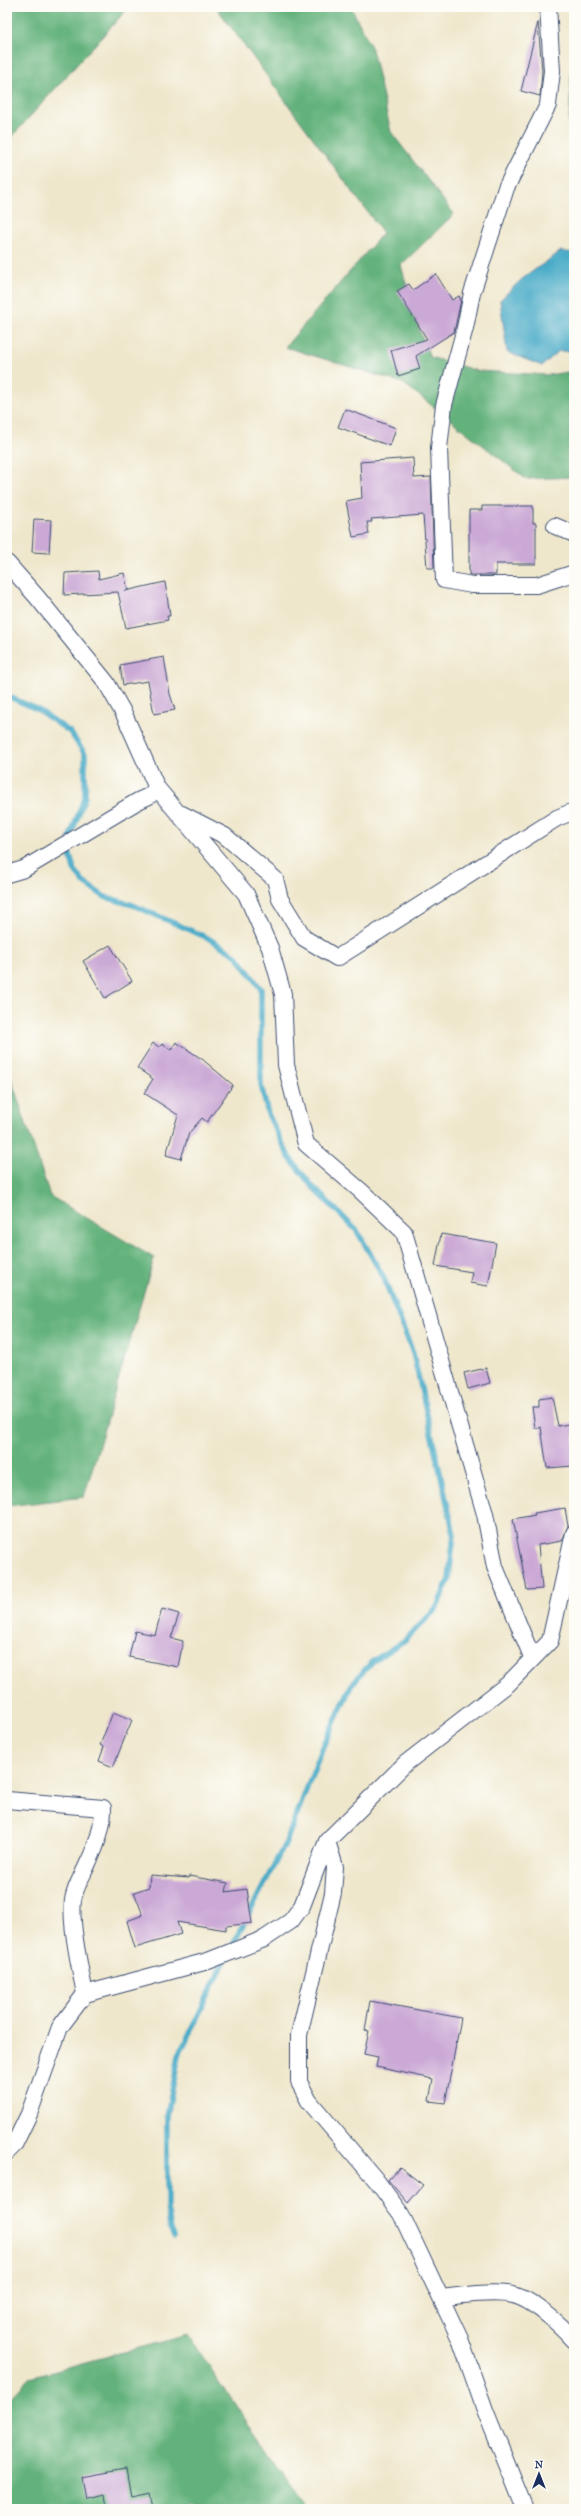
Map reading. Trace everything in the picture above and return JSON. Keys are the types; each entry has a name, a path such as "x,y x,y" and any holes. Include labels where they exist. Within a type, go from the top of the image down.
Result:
{"street":[{"path":"548,7 552,71 548,106 506,188 472,293 465,328 444,405 439,448 444,580 472,586 537,585 574,573"},
{"path":"555,526 574,534"},
{"path":"7,563 37,597 106,682 124,714 157,788 246,894 270,948 283,994 286,1065 306,1144 361,1191 404,1232 481,1500 495,1567 532,1657"},
{"path":"7,874 24,869 138,801 149,796 157,788"},
{"path":"176,811 225,836 275,879 280,899 304,938 337,958 557,818 574,811"},
{"path":"7,2152 14,2145 29,2114 60,2027 85,1994 208,1961 264,1940 291,1921 302,1906 327,1841 406,1763 508,1684 532,1657 550,1641 574,1533"},
{"path":"7,1800 103,1808 103,1826 88,1864 80,1877 73,1900 77,1948 85,1994"},
{"path":"327,1841 335,1867 334,1893 299,2035 299,2082 309,2100 376,2180 401,2214 442,2298 460,2339 485,2410 524,2509"},
{"path":"442,2298 460,2295 513,2295 529,2303 562,2326 574,2340"}],"green space":[{"path":"7,7 129,7 7,142"},
{"path":"216,7 351,7 372,49 391,132 454,214 401,265 417,324 430,357 478,371 548,375 574,371 574,477 526,479 403,383 285,347 383,233"},
{"path":"574,20 574,161 569,120"},
{"path":"7,1066 50,1196 154,1258 84,1497 7,1506"},
{"path":"188,2335 306,2509 7,2509 7,2401 30,2377"}],"water":[{"path":"561,251 574,253 574,352 559,351 542,366 507,352 500,300 522,279"}],"building":[{"path":"538,22 542,71 540,96 521,91"},
{"path":"436,274 452,300 459,296 461,300 454,332 416,356 420,369 398,376 391,350 427,339 397,291 409,284 413,290"},
{"path":"345,409 396,428 390,446 338,427"},
{"path":"413,458 414,478 431,477 434,568 427,568 423,515 371,519 372,522 367,522 369,534 353,537 346,501 362,498 360,462"},
{"path":"482,506 533,506 533,523 536,523 536,564 496,564 496,575 469,575 469,510 482,510"},
{"path":"34,519 51,520 49,553 32,552"},
{"path":"98,571 99,579 124,573 128,590 125,591 165,582 170,616 167,616 168,620 126,628 118,592 64,595 65,573"},
{"path":"164,657 170,694 175,710 154,714 148,681 123,685 120,665"},
{"path":"110,945 132,981 105,998 83,961"},
{"path":"176,1042 202,1059 233,1085 207,1122 202,1118 189,1133 181,1159 166,1155 178,1115 144,1093 153,1079 137,1068 153,1043 159,1047 162,1044 171,1050"},
{"path":"441,1234 496,1243 488,1286 470,1283 472,1272 435,1266"},
{"path":"486,1368 490,1383 468,1389 464,1373"},
{"path":"552,1397 558,1426 574,1423 574,1466 547,1468 541,1427 535,1428 532,1407 539,1407 539,1399"},
{"path":"565,1508 568,1526 562,1541 538,1545 542,1589 527,1590 513,1519 535,1515 534,1513"},
{"path":"162,1609 179,1614 171,1638 183,1641 178,1667 129,1657 135,1631 155,1635"},
{"path":"113,1712 132,1720 113,1767 99,1761 104,1747 100,1745"},
{"path":"150,1875 189,1878 189,1876 228,1883 226,1892 247,1889 252,1923 226,1926 226,1930 177,1922 181,1934 135,1948 127,1921 143,1915 134,1892 149,1887"},
{"path":"370,2001 461,2018 445,2103 429,2101 433,2079 376,2067 378,2057 364,2054 369,2031 365,2030"},
{"path":"400,2167 423,2185 408,2203 388,2180"},
{"path":"126,2469 131,2498 150,2494 153,2509 107,2509 105,2494 86,2498 82,2477"}],"waterway":[{"path":"7,696 37,709 70,732 85,754 85,796 70,837"},
{"path":"69,845 69,852 74,869 83,882 105,897 133,905 208,938 237,956 261,989 261,1085 268,1114 289,1157 311,1185 357,1231 383,1276 413,1353 454,1534 449,1579 436,1609 405,1640 373,1661 352,1684 324,1744 286,1842 231,1948"},
{"path":"174,2236 171,2230 167,2208 167,2116 179,2055 226,1958"}]}
